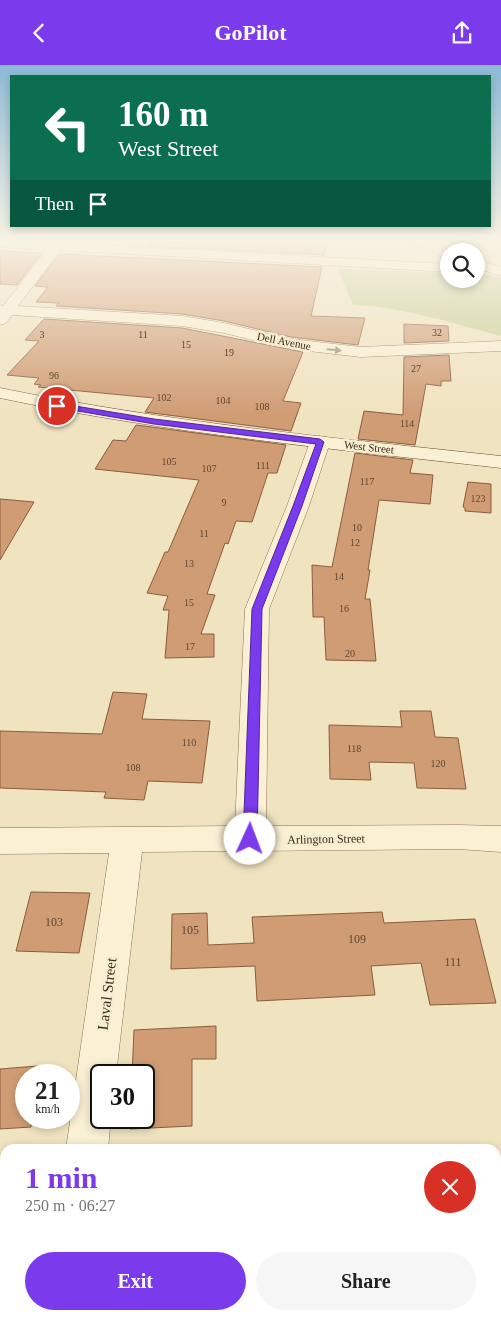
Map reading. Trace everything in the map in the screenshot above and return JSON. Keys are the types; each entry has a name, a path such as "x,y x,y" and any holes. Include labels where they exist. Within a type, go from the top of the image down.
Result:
{"street":[{"path":"3,314 17,297"},
{"name":"Dell Avenue","path":"3,314 182,321 224,328 292,344 361,352 501,346"},
{"name":"West Street","path":"0,393 119,416 320,442 501,462"},
{"path":"250,839 257,609 298,506 320,442"},
{"name":"Arlington Street","path":"0,841 458,837 501,839"},
{"name":"Laval Street","path":"88,1144 127,839"}],"green space":[{"path":"349,297 501,297 501,336 409,312 353,305"}],"building":[{"path":"40,297 315,297 311,316 365,318 358,345 291,337 224,321 182,314 56,306 59,303 36,302"},
{"path":"44,319 182,328 303,352 283,401 301,403 291,431 145,412 154,398 38,387 41,385 34,384 39,378 7,375 39,341 25,340"},
{"path":"404,324 448,326 449,341 404,343"},
{"path":"449,355 451,381 441,381 441,386 426,384 415,445 358,439 364,411 403,415 404,357"},
{"path":"136,425 286,445 277,473 268,473 252,522 236,521 228,544 225,543 207,594 215,595 201,634 214,634 214,657 165,658 169,610 163,610 168,596 147,593 165,552 168,552 199,480 95,469 113,440 126,441"},
{"path":"355,453 413,460 410,473 433,475 430,504 379,500 365,599 370,599 376,661 326,660 324,617 313,617 312,565 332,567"},
{"path":"468,482 491,484 491,513 465,511 463,507"},
{"path":"0,499 34,502 0,560"},
{"path":"113,692 147,694 142,719 210,721 202,783 148,781 144,800 104,798 106,792 0,788 0,731 102,734"},
{"path":"400,711 431,711 435,737 458,738 466,789 417,788 414,763 369,762 371,780 330,779 329,725 402,727"},
{"path":"31,892 90,893 79,953 16,951"},
{"path":"382,912 384,923 475,919 496,1003 430,1005 421,963 371,966 375,995 257,1001 255,966 171,969 172,914 207,913 208,945 254,943 252,917"},
{"path":"216,1026 216,1059 192,1059 192,1126 155,1128 155,1064 132,1064 134,1030"},
{"path":"15,1068 15,1128 0,1129 0,1069"}],"route":[{"path":"57,406 201,428 320,442 298,506 257,609 250,839"}]}
